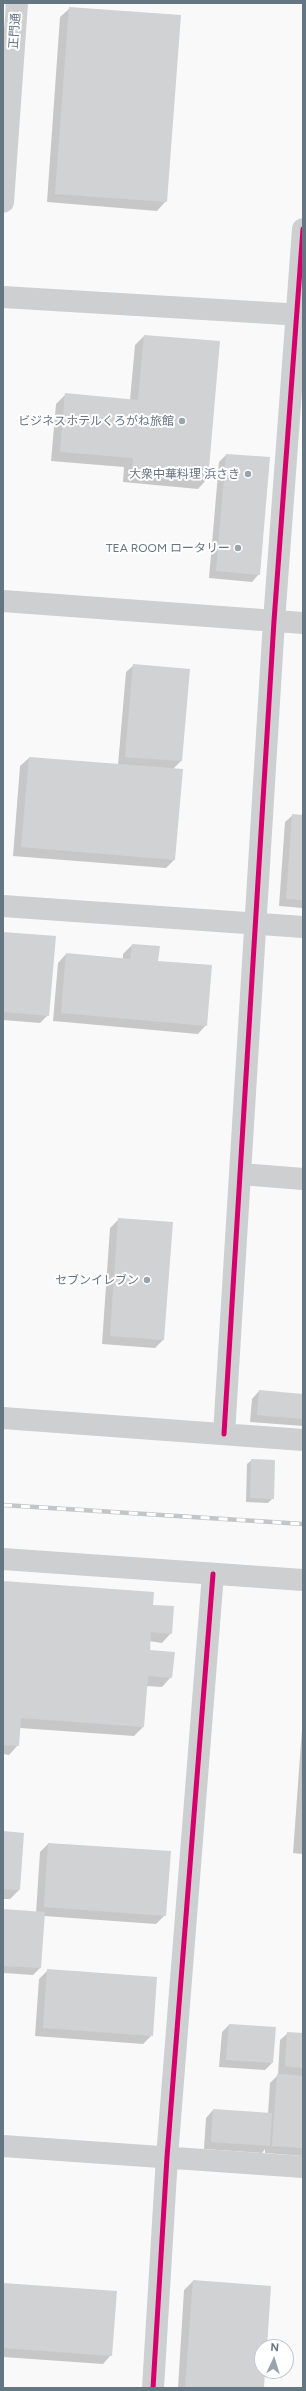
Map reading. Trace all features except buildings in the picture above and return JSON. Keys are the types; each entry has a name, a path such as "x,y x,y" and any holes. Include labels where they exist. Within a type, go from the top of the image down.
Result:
{"street":[{"name":"正門通","path":"3,202 17,3"},
{"path":"224,1434 274,620 300,315 303,229"},
{"path":"3,297 300,315"},
{"path":"3,601 303,623"},
{"path":"3,906 303,927"},
{"path":"240,1174 303,1179"},
{"path":"3,1418 303,1440"},
{"path":"3,1559 303,1580"},
{"path":"153,2388 167,2157 213,1574"},
{"path":"3,2146 303,2167"}],"railway":[{"path":"3,1505 303,1524"}],"cycle path":[{"path":"224,1434 274,621 303,229"},
{"path":"153,2388 167,2157 213,1574"}],"place":[{"name":"ビジネスホテルくろがね旅館","path":"182,421"},
{"name":"大衆中華料理 浜さき","path":"248,474"},
{"name":"TEA ROOM ロータリー","path":"238,548"},
{"name":"セブンイレブン","path":"147,1280"}]}
